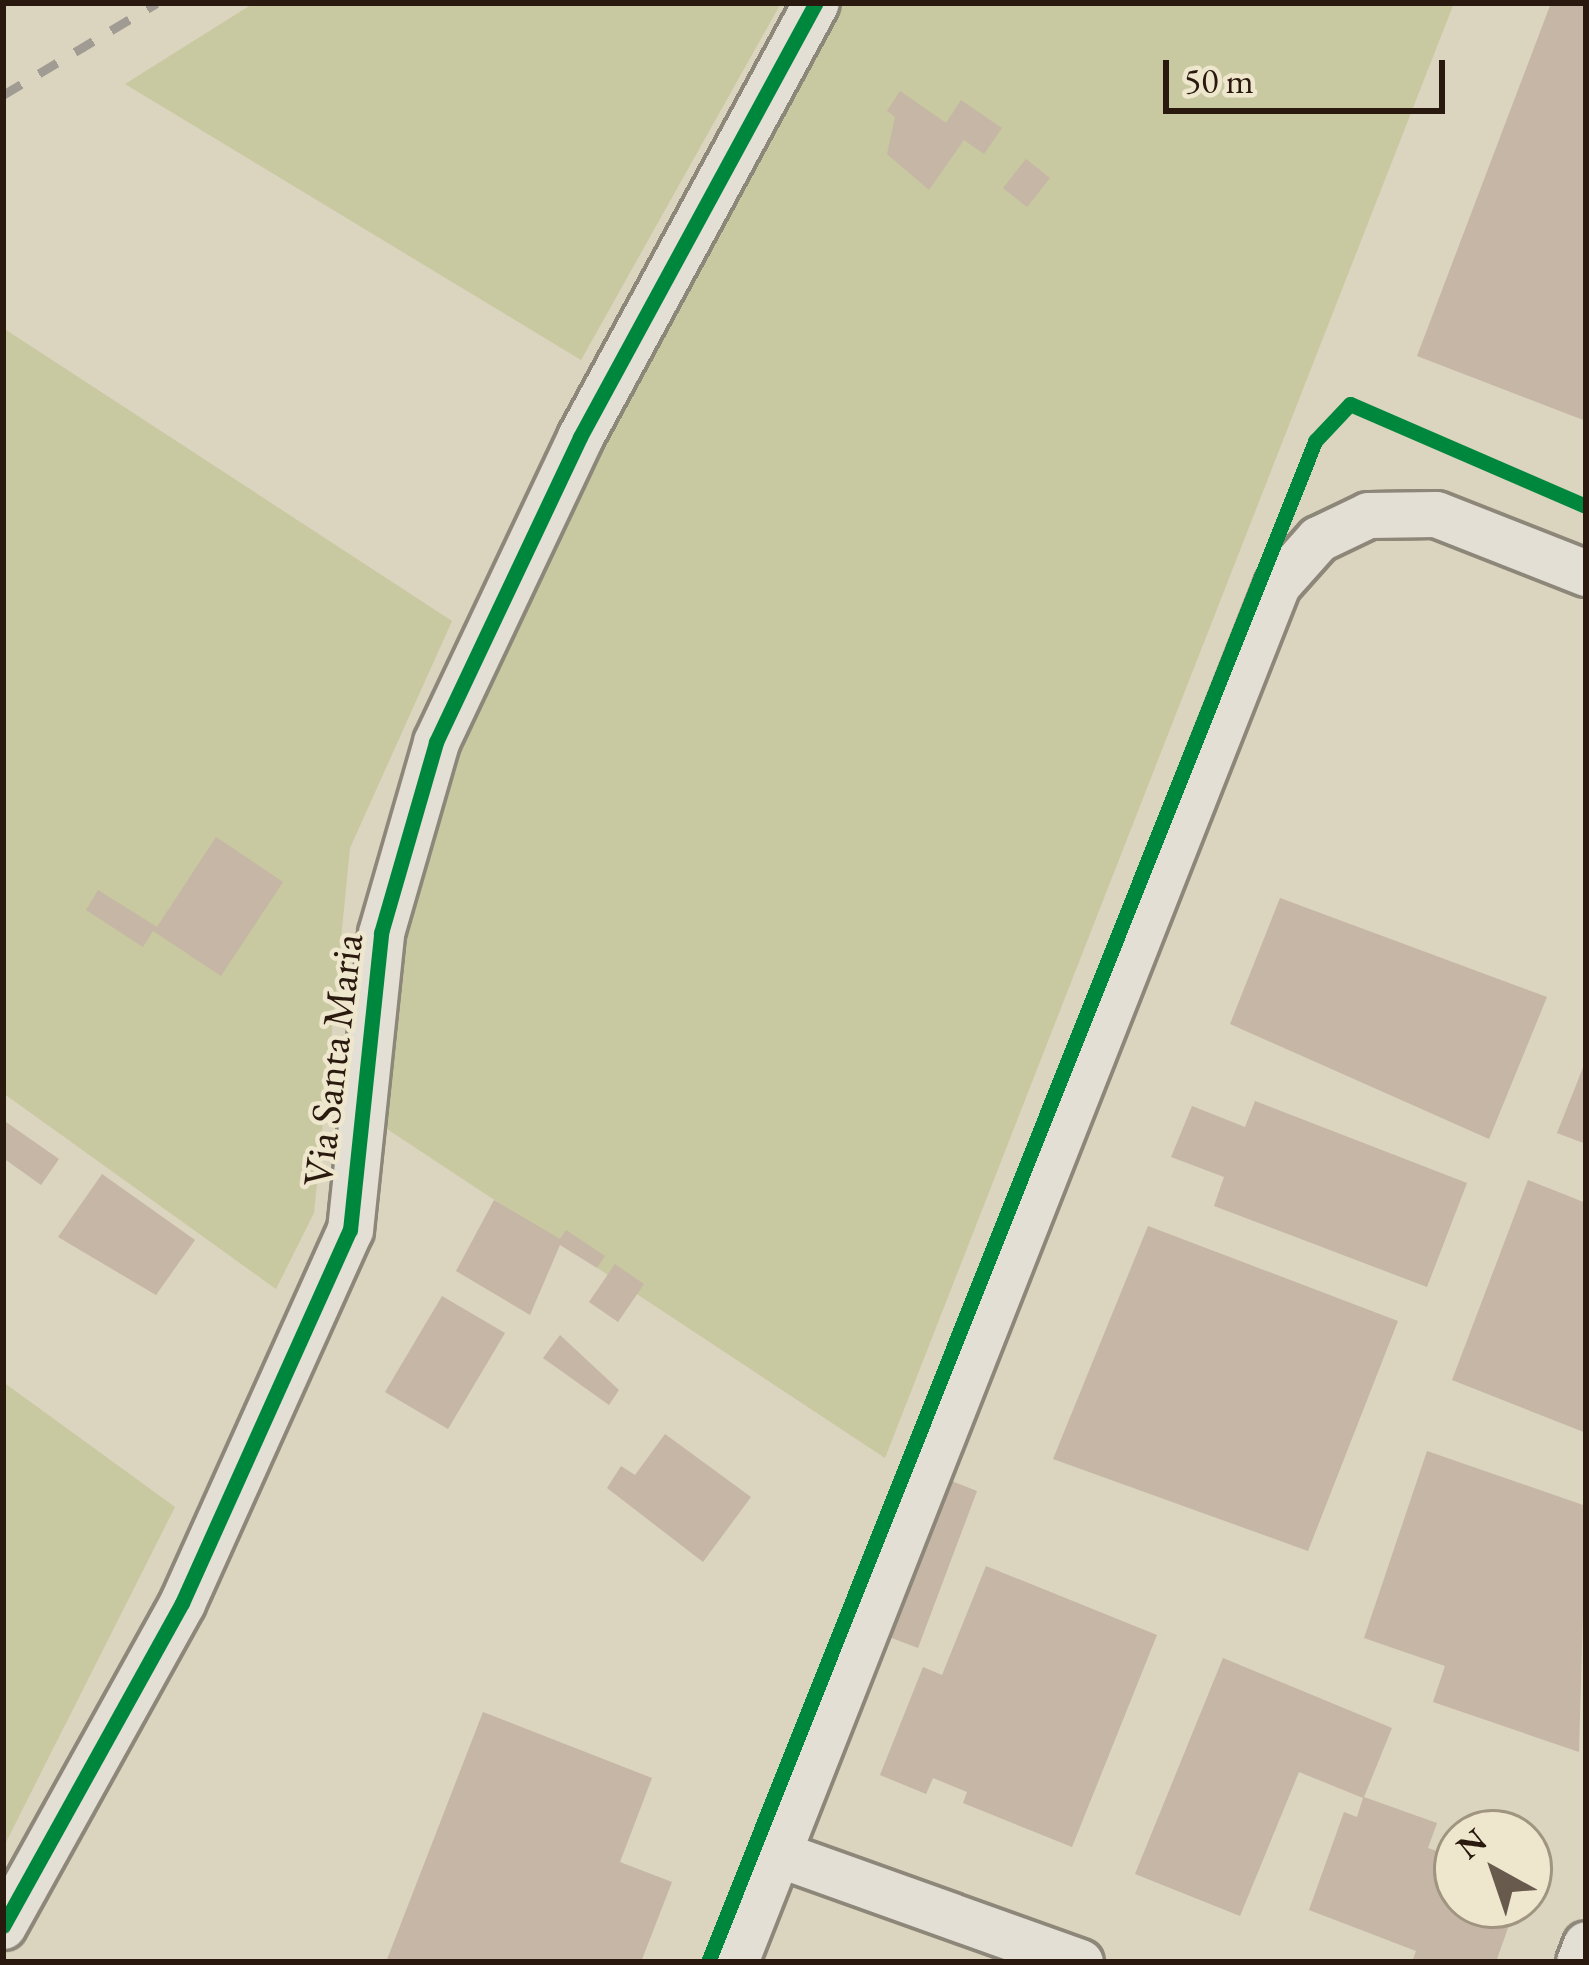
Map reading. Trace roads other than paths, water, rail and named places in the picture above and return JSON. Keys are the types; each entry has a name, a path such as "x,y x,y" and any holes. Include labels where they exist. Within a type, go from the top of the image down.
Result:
{"street":[{"name":"Via Santa Maria","path":"3,1926 182,1603 350,1230 381,933 436,742 580,437 816,3"},
{"path":"735,1962 773,1852 1277,584 1318,539 1368,515 1436,514 1586,573"},
{"path":"773,1852 1080,1962"},
{"path":"1580,1962 1586,1944"}],"railway":[{"path":"3,95 157,3"}]}
